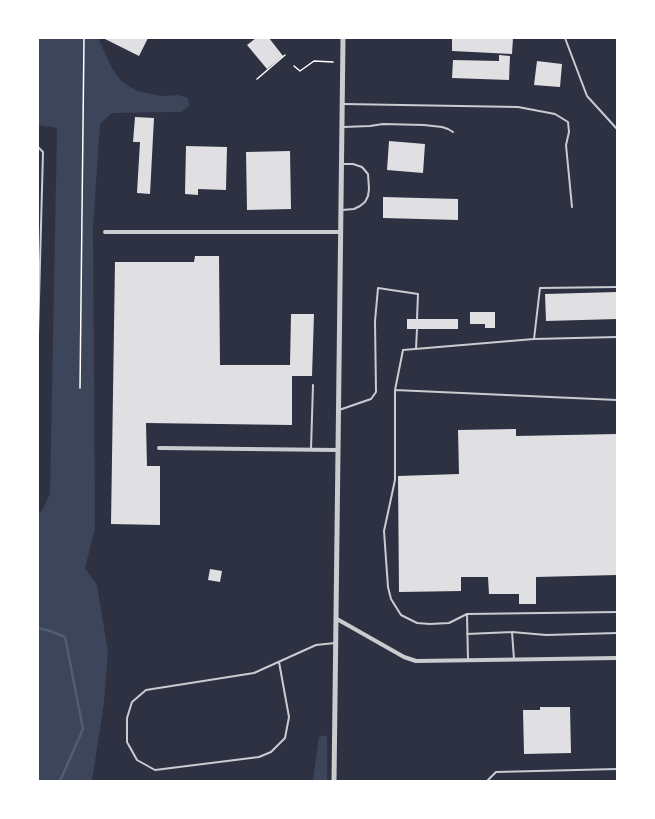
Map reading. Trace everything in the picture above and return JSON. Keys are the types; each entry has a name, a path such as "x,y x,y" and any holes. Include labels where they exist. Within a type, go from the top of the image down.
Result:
{"street":[{"path":"334,781 337,643 343,38"},
{"path":"105,232 341,232"},
{"path":"160,448 338,450"},
{"path":"337,619 412,660 468,661 617,658"}],"lane":[{"path":"565,38 586,96 617,129"},
{"path":"342,104 518,107 555,114 568,122 570,132 566,145 572,207"},
{"path":"342,127 383,124 424,125 442,127 453,132"},
{"path":"38,147 43,152 38,348"},
{"path":"341,210 351,210 360,206 365,202 369,189 368,174 362,167 353,164 342,164"},
{"path":"534,339 540,288 617,287"},
{"path":"339,410 371,399 376,392 375,321 378,288 418,294 417,319"},
{"path":"416,349 417,329"},
{"path":"617,337 534,339 402,350 395,390 394,480 384,531 388,587 391,599 401,615 417,623 449,623 467,614 617,612"},
{"path":"311,449 313,385"},
{"path":"395,390 617,400"},
{"path":"467,614 468,661"},
{"path":"467,634 512,632 546,635 617,633"},
{"path":"512,632 514,660"},
{"path":"279,662 289,717 285,738 271,752 259,757 155,770 137,760 127,742 127,718 132,702 146,690 254,673 316,645 337,643"},
{"path":"488,781 496,772 617,769"}],"path":[{"path":"80,388 84,38"},
{"path":"257,79 285,55"},
{"path":"294,66 300,71 314,61 333,62"}],"shaded area":[{"path":"38,38 98,38 112,68 121,81 137,91 161,96 178,95 188,98 189,106 181,112 112,113 100,124 93,227 95,528 85,568 97,585 108,652 104,703 92,781 38,781 38,513 42,511 50,494 57,128 38,125"},
{"path":"327,735 327,781 313,781 319,737"}],"building":[{"path":"103,38 148,38 139,56"},
{"path":"256,38 269,38 283,56 267,69 247,45"},
{"path":"452,38 513,38 512,54 452,51"},
{"path":"499,55 510,56 509,80 452,78 453,60 499,61"},
{"path":"537,61 562,64 560,87 534,85"},
{"path":"135,117 154,118 150,194 137,193 140,142 133,142"},
{"path":"389,141 425,144 423,173 387,170"},
{"path":"186,146 227,147 226,190 198,189 198,195 185,194"},
{"path":"290,151 291,209 247,210 246,152"},
{"path":"383,197 458,199 458,220 383,218"},
{"path":"195,256 219,256 220,365 290,365 291,314 314,314 312,376 292,376 292,425 146,423 147,466 160,466 160,525 111,524 115,262 194,262"},
{"path":"617,292 617,319 546,321 545,294"},
{"path":"470,312 495,312 495,328 485,328 485,324 470,324"},
{"path":"407,319 458,319 458,329 407,329"},
{"path":"516,429 516,436 617,434 617,575 536,577 536,604 519,604 519,594 489,594 488,577 461,577 461,591 399,592 398,476 459,474 458,430"},
{"path":"210,569 222,571 220,582 208,580"},
{"path":"540,707 570,707 571,753 524,754 523,710 540,710"}],"waterway":[{"path":"38,628 65,637 83,729 60,781"}]}
